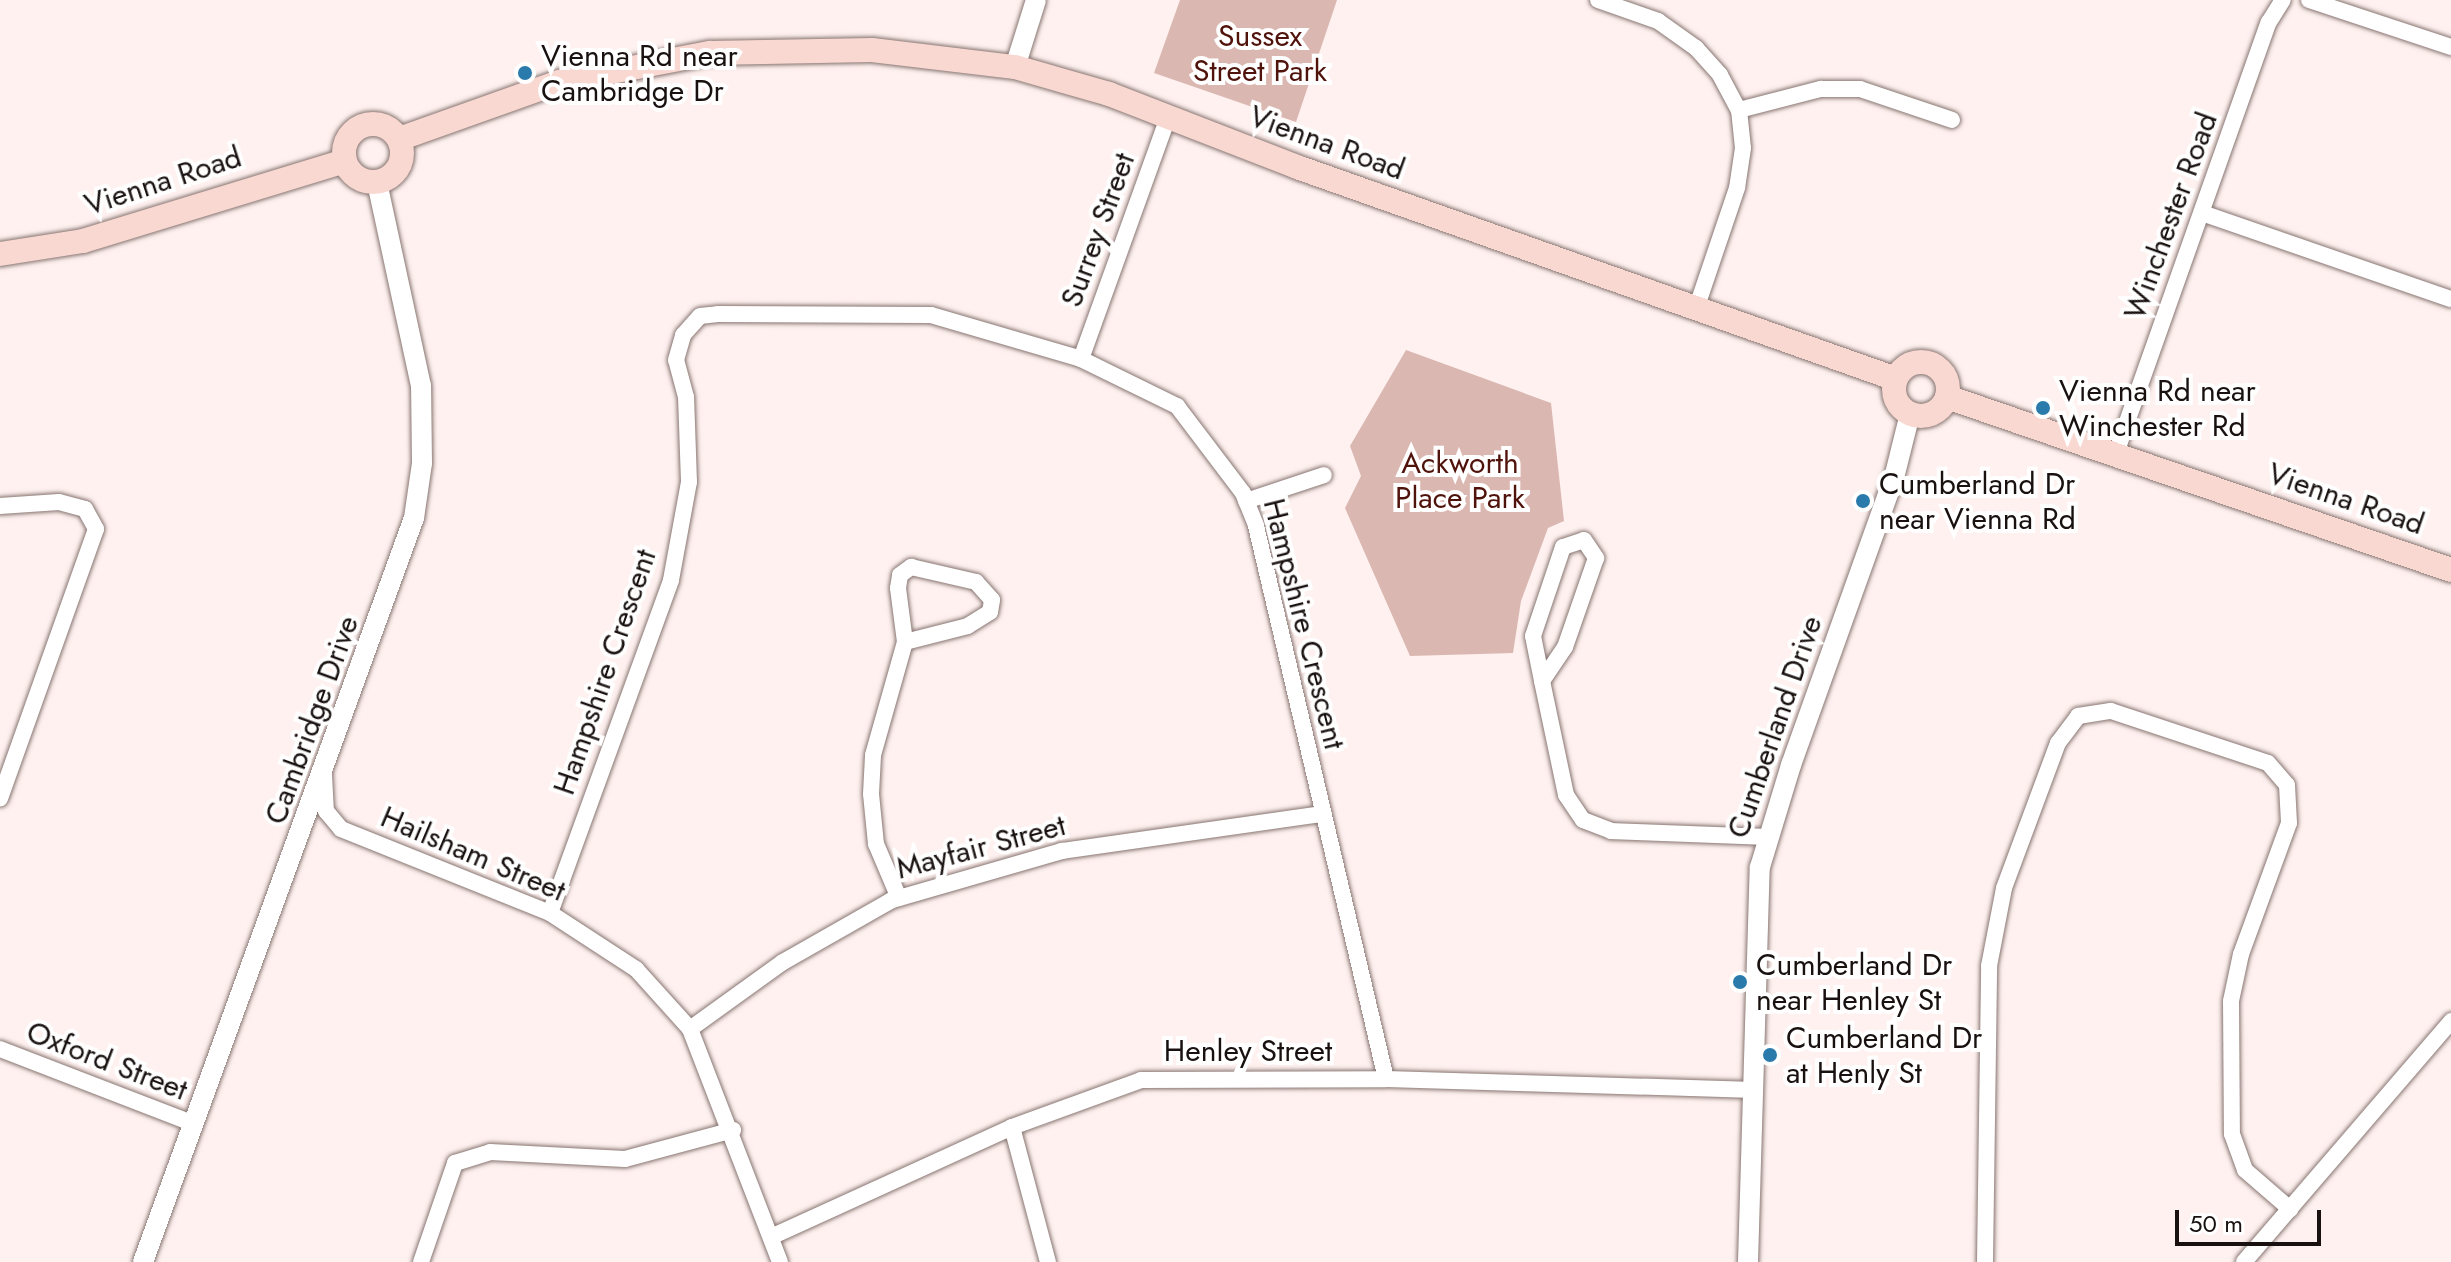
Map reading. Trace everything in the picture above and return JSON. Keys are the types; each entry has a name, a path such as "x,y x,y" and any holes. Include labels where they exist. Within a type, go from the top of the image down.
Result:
{"main road":[{"name":"Vienna Road","path":"399,139 559,82 710,53 872,50 1015,67 1109,94 1167,120 1896,379"},
{"path":"366,124 385,126 399,139 399,166 377,182 353,175 344,161 350,134 366,124"},
{"name":"Vienna Road","path":"0,254 83,241 344,161"},
{"path":"1926,363 1946,379 1947,397 1936,412 1910,414 1898,403 1896,379 1908,366 1926,363"},
{"name":"Vienna Road","path":"1947,397 2451,570"}],"street":[{"path":"1015,67 1036,0"},
{"path":"1598,0 1658,21 1696,48 1739,110 1743,148 1737,188 1697,306"},
{"name":"Winchester Road","path":"2116,453 2269,22 2283,0"},
{"path":"2309,0 2451,47"},
{"path":"1739,110 1821,89 1860,89 1952,120"},
{"name":"Surrey Street","path":"1081,359 1167,120"},
{"name":"Cambridge Drive","path":"143,1262 402,560 422,463 421,386 377,182"},
{"path":"2202,213 2451,299"},
{"name":"Hampshire Crescent","path":"550,913 671,580 689,482 686,397 676,360 683,335 700,316 931,315 1081,359 1177,406 1246,501 1256,526 1386,1079"},
{"name":"Cumberland Drive","path":"1748,1262 1758,909 1767,837 1894,478 1910,414"},
{"path":"1246,501 1324,475"},
{"path":"0,506 59,502 85,509 96,529 0,798"},
{"path":"1542,681 1565,647 1596,558 1584,540 1563,547 1533,636 1542,681 1566,795 1583,820 1611,831 1767,837"},
{"path":"899,898 876,844 871,794 873,755 905,642 898,588 905,570 920,567 976,582 992,600 981,621 905,642"},
{"path":"1985,1262 1989,966 2004,888 2058,743 2078,716 2111,711 2268,763 2287,785 2289,823 2241,954 2231,1001 2232,1134 2245,1170 2290,1209"},
{"name":"Hailsham Street","path":"324,775 326,811 341,829 550,913 636,969 690,1029 733,1130 780,1262"},
{"name":"Mayfair Street","path":"690,1029 783,962 899,898 1062,851 1323,814"},
{"path":"2244,1262 2451,1021"},
{"name":"Oxford Street","path":"0,1049 194,1124"},
{"name":"Henley Street","path":"773,1236 1012,1127 1141,1080 1386,1079 1755,1090"},
{"path":"1012,1127 1048,1262"},
{"path":"421,1262 455,1163 490,1152 625,1159 733,1130"}],"green space":[{"name":"Sussex Street Park","path":"1180,0 1337,0 1296,122 1154,73"},
{"name":"Ackworth Place Park","path":"1406,350 1551,403 1564,521 1548,528 1521,601 1513,653 1410,656 1345,508 1361,476 1350,446"}],"place":[{"name":"Vienna Rd near Cambridge Dr","path":"525,73"},
{"name":"Vienna Rd near Winchester Rd","path":"2043,408"},
{"name":"Cumberland Dr near Vienna Rd","path":"1863,501"},
{"name":"Cumberland Dr near Henley St","path":"1740,982"},
{"name":"Cumberland Dr at Henly St","path":"1770,1055"}]}
